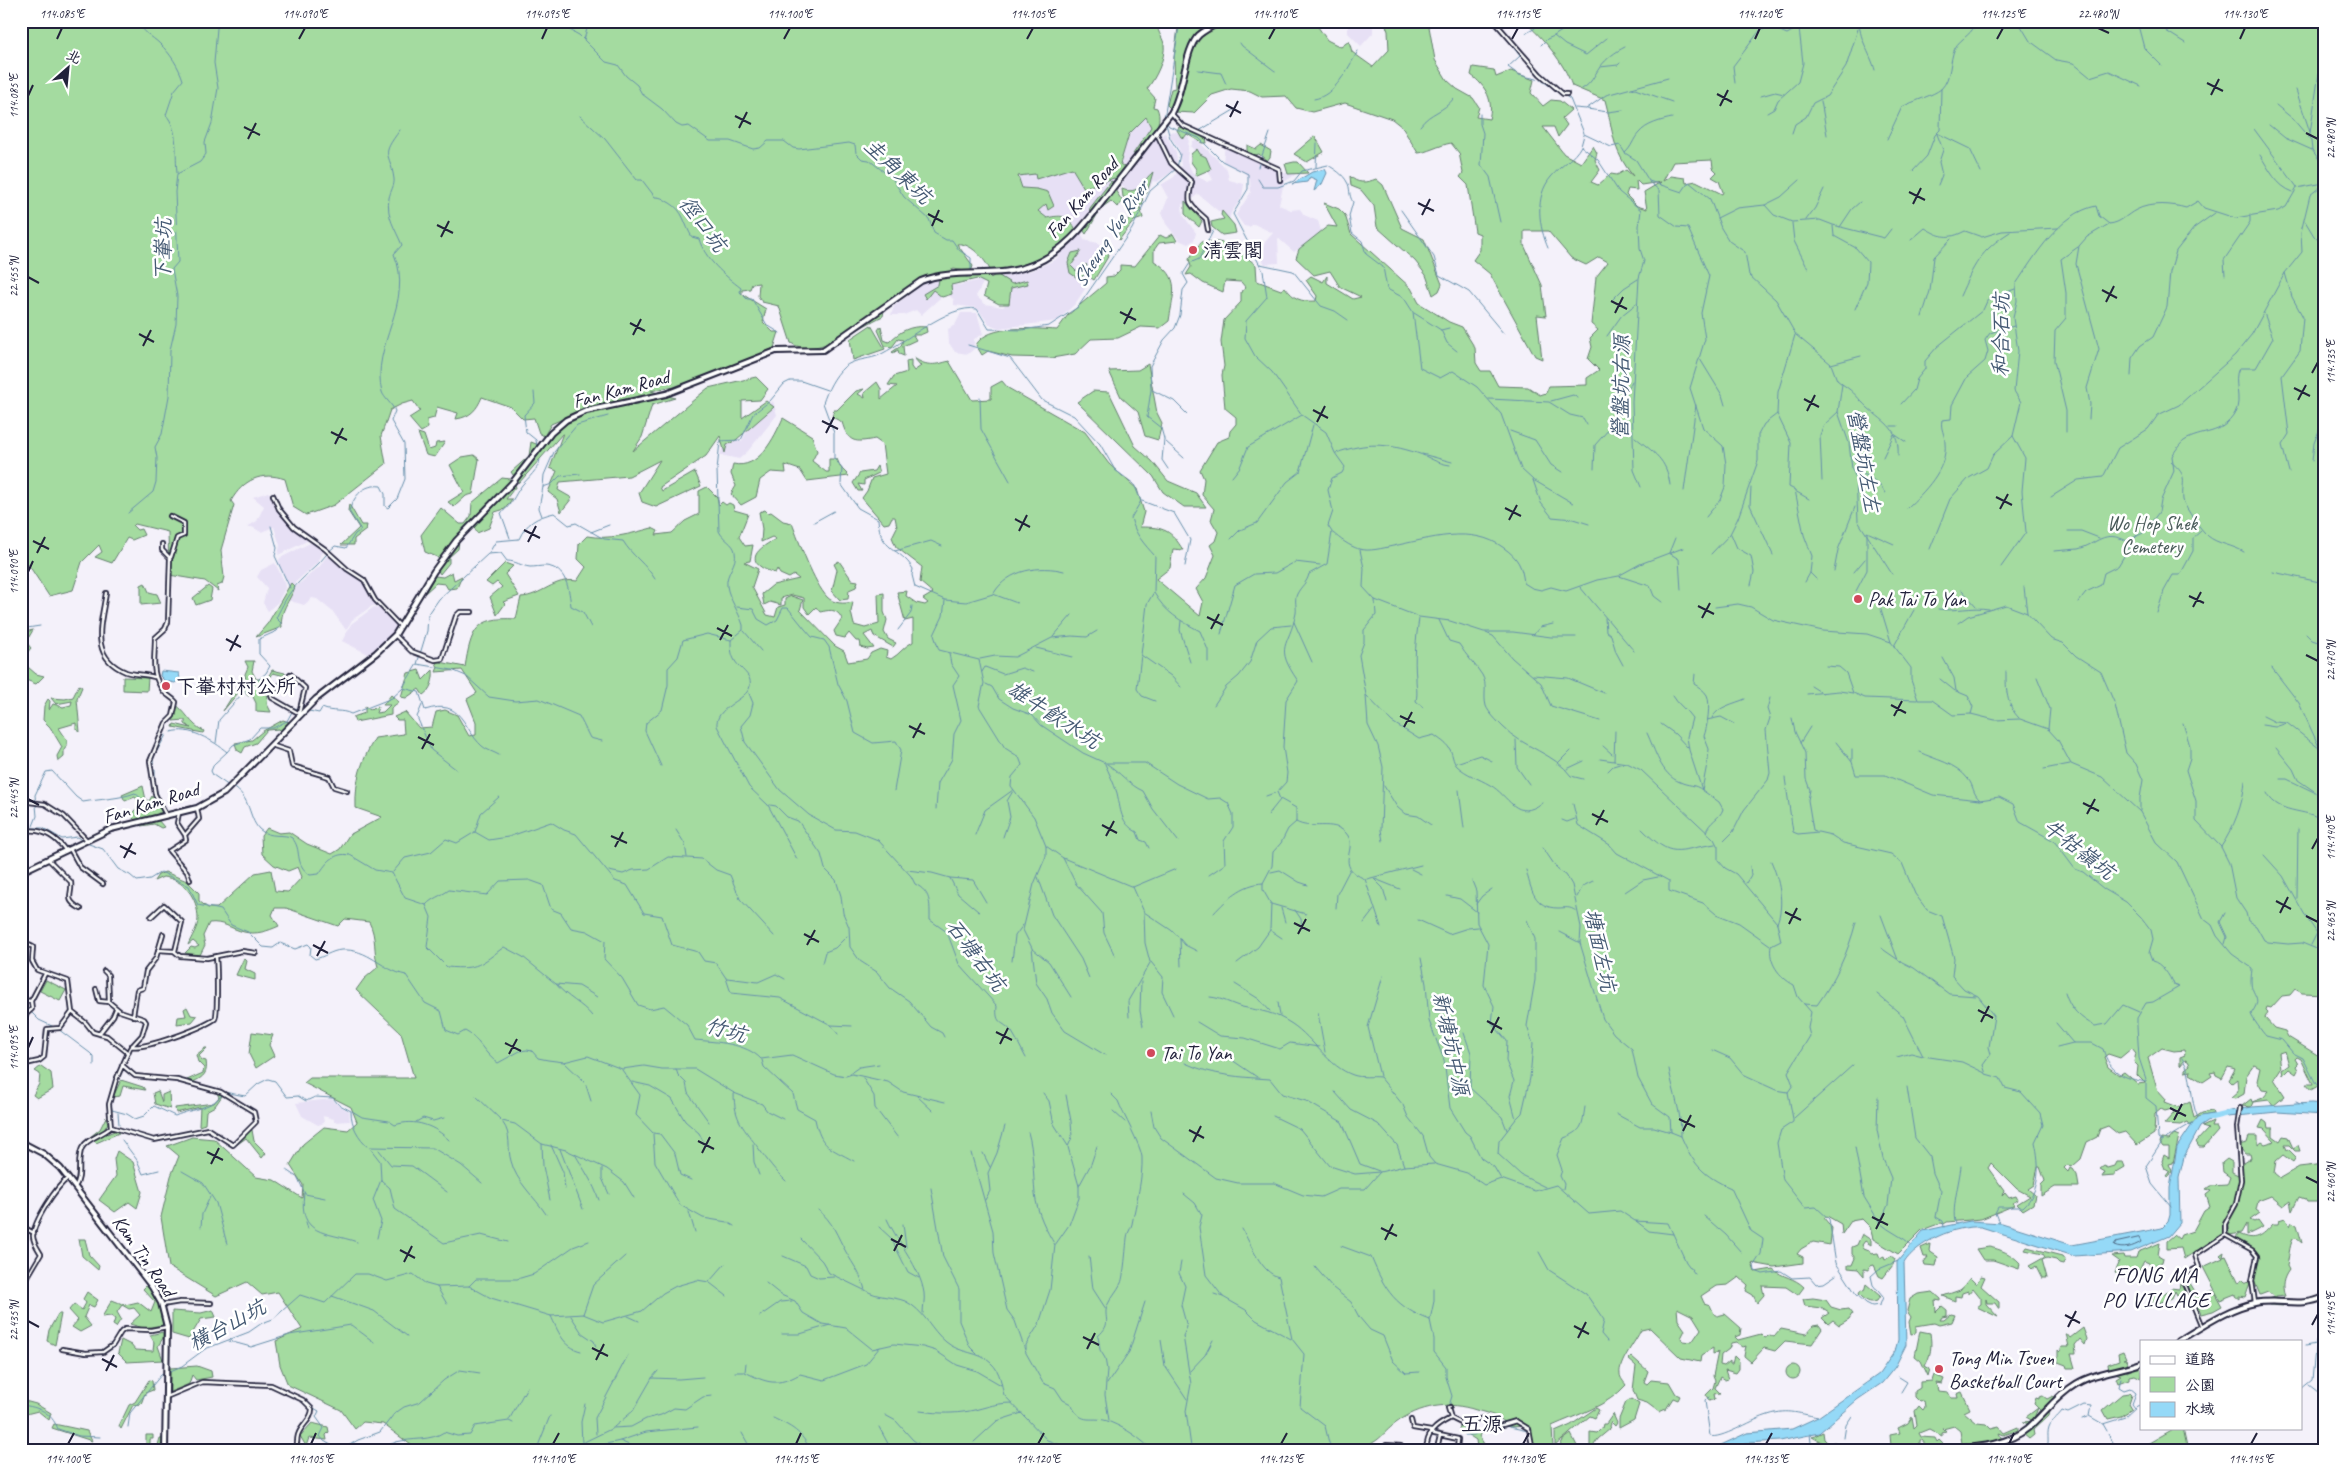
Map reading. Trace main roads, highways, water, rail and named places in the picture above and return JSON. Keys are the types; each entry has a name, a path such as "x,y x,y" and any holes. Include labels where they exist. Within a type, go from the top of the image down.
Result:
{"main road":[{"name":"Fan Kam Road","path":"21,872 111,829 197,808 224,793 303,712 395,635 434,571 456,541 513,482 554,430 568,418 586,411 666,394 776,351 823,350 912,286 926,279 1014,271 1038,262 1062,247 1077,234 1170,114 1181,93 1193,42 1204,31 1223,21"},
{"name":"Kam Tin Road","path":"21,1142 48,1158 68,1178 152,1287 162,1305 167,1327 165,1451"},
{"path":"2180,1340 2240,1307 2254,1303 2308,1302 2324,1297"},
{"path":"1932,1451 1991,1444 2020,1433 2041,1415 2054,1399 2077,1383 2089,1377 2140,1363"}],"water":[{"path":"1325,169 1327,173 1322,184 1314,191 1317,180 1310,177 1307,182 1292,184 1312,172"},
{"path":"161,671 179,673 180,679 175,683 165,681 160,676"},
{"path":"2311,1103 2324,1104 2324,1115 2277,1112 2227,1117 2225,1115 2225,1112 2252,1107"},
{"path":"2213,1114 2215,1117 2200,1127 2184,1157 2179,1178 2180,1223 2169,1236 2131,1252 2074,1256 1981,1227 1960,1229 1938,1236 1918,1248 1904,1263 1906,1345 1895,1367 1882,1383 1857,1400 1819,1433 1780,1441 1745,1443 1730,1451 1708,1451 1747,1433 1792,1429 1818,1417 1879,1374 1895,1351 1898,1340 1897,1262 1923,1231 1970,1221 2002,1223 2072,1245 2162,1228 2168,1222 2170,1215 2170,1188 2177,1147 2194,1122 2201,1116"}],"waterway":[{"path":"139,21 144,31 171,56 183,80 174,91 166,115 175,135 177,173"},
{"name":"下輋坑","path":"128,513 153,492 156,482 157,458 155,447 162,434 169,396 170,350 176,324 177,296 172,269 178,262 175,192 177,174 200,162 206,154 205,142 212,123 218,88 214,63 217,28 222,21"},
{"name":"圭角東坑","path":"553,21 579,35 606,62 618,65 626,76 637,85 642,94 662,109 676,124 682,127 689,126 710,141 730,141 753,149 760,148 768,141 784,141 793,148 799,149 849,143 855,145 856,153 862,159 869,160 892,178 904,197 929,219 934,233 946,240 952,240 959,250 971,258 971,272"},
{"path":"584,40 589,21"},
{"name":"Sheung Yue River","path":"1164,119 1180,21"},
{"path":"1493,21 1520,56 1508,67 1519,75 1541,80 1570,99 1584,133"},
{"path":"1526,33 1534,29 1540,21"},
{"path":"1560,32 1563,21"},
{"path":"1767,113 1774,109 1778,100 1798,82 1803,63 1799,28 1806,21"},
{"path":"1860,21 1862,39 1875,70"},
{"path":"1887,139 1902,107 1938,91 1945,85 1955,48 1973,29 1975,21"},
{"path":"2018,21 2030,41 2056,60 2073,63 2090,77 2109,71 2141,86"},
{"path":"2132,21 2139,29 2144,48 2161,65"},
{"path":"2156,21 2166,31 2185,43"},
{"path":"1735,83 1733,66 1761,29 1771,27 1787,34 1798,28"},
{"path":"1554,36 1566,28 1589,28"},
{"path":"1792,133 1795,124 1806,117 1813,103 1827,96 1846,67 1858,29"},
{"path":"1541,45 1547,39 1554,36 1565,45 1586,55 1607,38"},
{"path":"1240,43 1275,71"},
{"path":"1582,89 1590,82 1605,61 1625,47"},
{"path":"1314,99 1322,97 1335,87 1358,51"},
{"path":"1600,67 1618,65 1620,63"},
{"path":"1198,70 1221,73 1226,84"},
{"path":"2319,73 2310,133 2312,150 2324,166"},
{"path":"1575,108 1586,109 1606,95 1668,78"},
{"path":"1632,88 1672,102"},
{"path":"1913,171 1927,156 1935,135 1940,130 1941,89"},
{"path":"2296,90 2310,132"},
{"path":"1761,96 1775,92 1784,94"},
{"path":"1420,126 1428,117 1446,107 1454,98"},
{"path":"1821,101 1827,135"},
{"path":"2276,105 2293,119 2310,139"},
{"path":"1587,109 1608,112 1623,110"},
{"path":"1199,131 1234,110"},
{"path":"1480,114 1480,124 1483,133 1481,165 1490,177 1500,222"},
{"name":"徑口坑","path":"580,116 605,139 637,180 642,180 655,197 675,206 692,237 699,239 710,260 741,288 740,292 747,299 752,299 767,325 780,333"},
{"path":"1625,153 1637,135 1646,127 1672,118"},
{"path":"1166,122 1169,126 1199,138 1222,161 1248,174 1248,189 1233,214 1263,271 1267,297 1246,321 1245,338 1255,356 1272,372 1302,415 1326,432 1335,453 1345,467 1342,473 1332,478 1328,490 1333,511 1328,526 1332,532 1327,564 1309,574 1297,594 1296,613 1285,647 1286,660 1298,681 1286,700 1283,747 1287,773 1286,782 1277,792 1280,799 1296,808 1296,822 1288,829 1281,843 1273,852 1272,866 1263,883 1263,890 1271,904 1270,930 1258,947 1237,963"},
{"name":"Sheung Yue River","path":"1017,603 993,594 966,602 945,600 915,587 912,575 913,569 882,538 878,519 858,508 841,484 842,467 834,459 834,433 823,403 831,384 848,364 888,351 926,326 953,312 977,309 989,329 1022,330 1049,326 1078,307 1132,229 1150,191 1177,168 1180,154 1170,138 1166,124"},
{"path":"2269,125 2285,138 2312,150"},
{"path":"2254,129 2297,187"},
{"path":"216,743 219,720 241,695 266,673 270,666 259,654 259,639 277,631 281,623 276,618 297,584 332,548 335,546 346,548 355,534 361,530 349,511 354,500 365,489 381,486 385,494 385,506 388,508 397,499 405,479 404,444 391,421 395,411 384,397 380,375 382,358 399,290 399,272 394,254 402,245 392,222 388,205 394,181 388,150 400,130"},
{"path":"1258,167 1270,133"},
{"path":"1937,133 1970,149 1981,172"},
{"name":"營盤坑左左","path":"1584,134 1611,147 1620,145 1625,153 1636,160 1649,181 1682,192 1689,182 1710,199 1721,228 1729,241 1745,252 1749,275 1776,300 1796,335 1831,364 1837,380 1842,384 1838,412 1849,443 1852,469 1856,478 1858,521 1892,574"},
{"path":"1937,134 1943,150 1939,162 1942,175 1938,185"},
{"name":"營盤坑右源","path":"1584,135 1581,146 1598,160 1619,192 1641,210 1639,226 1640,249 1644,261 1639,278 1632,402 1634,470 1641,487"},
{"path":"1316,167 1317,143"},
{"path":"1548,248 1542,231 1540,212 1542,194 1551,177 1575,155 1581,146"},
{"path":"2260,155 2277,181 2293,192"},
{"path":"1258,179 1263,187 1278,187 1294,181 1302,171 1328,165 1343,177 1348,184 1353,202 1349,216 1352,233 1362,241 1366,254 1383,267 1387,289 1404,298 1413,312 1420,368 1440,378 1453,371 1477,387 1501,414 1521,469 1533,480 1541,503 1552,517 1573,519 1589,524"},
{"path":"1765,205 1781,197 1800,180"},
{"path":"1649,182 1659,190 1660,215 1677,227 1688,228 1709,276 1701,313 1705,339 1690,388 1703,428 1723,446 1726,464 1725,487 1720,500 1706,517"},
{"name":"和合石坑","path":"1930,549 1950,499 1969,478 1987,468 1993,455 2013,436 2021,402 2014,391 2018,351 2013,318 2017,301 2016,284 2040,249 2060,226 2083,210 2096,206 2099,216 2109,224 2117,222 2142,207 2174,205 2186,208 2198,201 2204,208 2235,218 2278,211 2286,207 2297,188 2324,183"},
{"path":"2289,472 2282,445 2289,434 2282,376 2300,351 2303,317 2292,297 2285,273 2302,252 2301,232 2310,195 2324,184"},
{"path":"1806,220 1815,208 1824,189"},
{"path":"1840,227 1852,209 1860,202"},
{"path":"1717,218 1737,208 1765,205 1774,215 1792,222 1820,220 1884,238 1891,229"},
{"path":"1401,210 1434,257 1439,275 1469,292 1504,334"},
{"path":"2131,376 2132,358 2140,346 2153,337 2167,307 2170,272 2176,251 2194,228 2215,213"},
{"path":"2225,275 2224,260 2250,222 2250,214"},
{"path":"2305,221 2314,236 2324,246"},
{"path":"1792,223 1794,241 1808,269"},
{"path":"2089,419 2090,404 2087,388 2099,349 2076,264 2079,246 2087,237 2109,224"},
{"path":"1833,226 1834,236 1856,248 1868,262 1867,282 1855,309"},
{"path":"1911,240 1925,228 1935,234 1944,236 1954,236 1965,231 1982,237 2002,231 2058,228"},
{"path":"1168,469 1162,460 1164,439 1161,428 1147,417 1151,390 1150,366 1164,340 1175,328 1180,315 1183,290 1188,283 1183,274 1190,263 1199,259 1213,231"},
{"path":"1960,296 1985,252 2010,232"},
{"path":"1922,317 1930,291 1934,257 1951,239"},
{"path":"2066,432 2066,411 2054,361 2055,331 2066,318 2066,293 2061,259 2078,247"},
{"path":"1260,264 1293,271 1321,306 1335,311 1348,320"},
{"path":"2051,497 2078,480 2103,477 2118,448 2148,429 2158,415 2179,405 2235,355 2252,334 2285,273"},
{"path":"1612,300 1624,288 1638,279"},
{"path":"1901,404 1914,390 1917,379 1925,369 1925,361 1937,347 1983,310 1988,299 2015,289"},
{"path":"1607,336 1622,315 1636,304"},
{"path":"1414,313 1441,330 1447,343 1457,351"},
{"path":"2054,551 2078,549 2112,536 2127,541 2143,533 2159,512 2161,500 2174,471 2172,456 2178,448 2184,441 2224,426 2235,413 2238,402 2237,373 2239,368 2256,368 2273,338 2264,313"},
{"path":"1907,508 1921,495 1939,471 1945,453 1942,420 1951,419 1952,405 1967,377 1985,361 1988,351 1985,340 1990,333 2014,326"},
{"path":"1441,330 1449,328"},
{"path":"1795,335 1778,392 1777,414 1791,443 1789,487 1795,490 1804,535 1812,556 1810,573 1805,582"},
{"path":"968,345 1010,358 1042,400 1074,416 1100,444 1115,470 1134,484 1141,501 1131,518 1137,534 1155,556 1154,592 1147,604 1137,689 1142,696 1155,701"},
{"path":"1831,364 1861,356"},
{"path":"1700,359 1722,395 1725,405"},
{"path":"797,859 768,805 749,787 717,726 720,714 746,694 750,684 748,676 736,663 732,652 731,640 743,630 743,625 727,586 735,556 733,546 719,531 717,470 720,441 741,440 753,414 770,401 784,384 790,381 801,381 827,390"},
{"path":"1594,469 1595,445 1609,429 1632,381"},
{"name":"營盤坑左左","path":"1842,384 1886,423 1894,433 1897,439 1898,456"},
{"path":"1152,390 1174,401 1188,415"},
{"path":"534,392 535,403 524,415 526,432 536,440 537,446"},
{"path":"1551,401 1573,395 1578,398"},
{"path":"980,397 981,429 1010,481"},
{"path":"1489,399 1549,402 1570,415 1583,418 1587,425"},
{"path":"1684,491 1696,405"},
{"name":"營盤坑左左","path":"1822,481 1820,435 1824,425 1838,412"},
{"path":"1711,554 1730,534 1738,518 1758,461 1758,435 1764,424 1777,414"},
{"path":"1232,477 1240,467 1248,447 1302,415"},
{"path":"543,487 544,475 554,452 577,425 608,416"},
{"path":"2312,461 2314,443 2324,418"},
{"path":"1231,539 1240,530 1257,523 1287,482 1300,472 1313,425"},
{"path":"1891,426 1898,426"},
{"path":"1510,431 1535,440 1551,465 1562,472"},
{"name":"營盤坑左左","path":"1883,457 1894,434 1906,442"},
{"path":"2001,567 2026,532 2022,491 2025,458 2013,436"},
{"path":"1635,437 1654,452 1663,463 1670,485"},
{"path":"1165,441 1184,458"},
{"path":"1336,453 1347,449 1376,445 1396,447 1450,465"},
{"path":"1422,454 1452,462"},
{"path":"510,538 501,513 508,507 522,485 535,471 540,460"},
{"path":"2171,462 2183,476 2184,504 2201,529 2212,539 2244,552"},
{"name":"營盤坑左左","path":"1853,470 1872,478 1885,493"},
{"path":"542,516 539,508 543,487 552,484 560,476 580,474"},
{"path":"1535,481 1573,503"},
{"path":"1751,488 1750,505 1773,555"},
{"path":"1795,491 1809,499"},
{"path":"1142,501 1174,513 1190,540 1185,566"},
{"name":"營盤坑左左","path":"1834,571 1838,550 1855,507"},
{"path":"814,522 834,511"},
{"path":"489,553 496,541 519,539 525,529 533,522 542,516 554,513 569,525 576,523 604,539 623,541 655,579"},
{"path":"591,532 609,525"},
{"path":"271,526 277,548 275,556 290,588"},
{"path":"2068,531 2081,531 2099,538"},
{"path":"2157,613 2164,591 2173,575 2180,575 2193,551 2193,538 2201,531"},
{"path":"1856,591 1867,570 1867,532 1894,544"},
{"path":"1333,533 1352,546 1367,550 1450,535 1478,537 1492,541 1513,555 1522,572 1524,583 1532,588 1541,590 1551,587 1566,591 1597,580 1619,576 1650,586 1654,596 1662,602"},
{"path":"1731,534 1737,548 1751,556 1754,572 1751,585"},
{"path":"2078,602 2086,592 2101,585 2104,573 2118,566 2137,535"},
{"path":"1669,553 1675,538"},
{"path":"895,551 931,541 942,546"},
{"path":"1670,553 1683,548"},
{"path":"1360,550 1364,568 1363,587 1375,600 1419,617 1450,621 1484,632 1513,632 1551,637 1576,637"},
{"path":"417,664 427,631 428,615 439,599 488,554 501,553 507,561 530,567 546,566 558,571 566,581 571,606 583,612 591,627"},
{"path":"1620,575 1640,564 1669,553 1679,559 1681,590"},
{"path":"1854,572 1865,559"},
{"path":"1221,634 1235,585 1254,574 1275,573 1295,562 1320,565"},
{"path":"994,593 1000,585 1016,574 1035,569 1064,571"},
{"path":"2273,572 2324,583"},
{"path":"1810,573 1816,579"},
{"path":"1580,587 1634,651"},
{"path":"2024,587 2027,613 2051,639 2063,643 2076,656 2101,672 2114,702"},
{"path":"1962,590 1976,606"},
{"path":"1154,593 1163,606 1200,631 1208,650 1208,662"},
{"path":"1375,600 1376,615 1364,630 1364,642 1359,655 1366,695 1392,722 1419,739 1434,735 1446,744 1457,766 1497,789 1519,809 1526,810 1542,803"},
{"path":"945,601 943,616 934,635 939,650 979,660 984,683 979,706 1005,748 1019,757 1022,765 1012,777 1011,786 1034,817 1046,846 1046,856 1034,884 1023,930 1032,948 1036,983 1047,999 1052,1013 1065,1031 1105,1055"},
{"path":"1715,607 1738,604 1751,607 1773,620 1823,631 1867,634 1891,642"},
{"path":"1958,623 1968,616 2006,605 2027,613"},
{"path":"898,630 911,613 912,606"},
{"path":"1880,606 1891,642 1911,668 1911,680 1918,700 1932,700 1953,715 1971,714 1995,720 2020,719 2048,729 2058,740 2071,764 2102,777 2140,812 2156,842 2177,862 2204,919 2212,925 2217,936 2232,954 2252,968 2251,980 2257,1000 2251,1014 2255,1022 2266,1036 2282,1040 2293,1053 2303,1058 2316,1084 2324,1090"},
{"path":"737,607 753,609 758,619 768,625 777,620 783,608 788,608 812,637 824,640 829,647 838,684 847,701 855,733 873,743 896,741 901,750 894,791"},
{"path":"1938,609 1989,609"},
{"path":"1894,646 1914,610"},
{"path":"1053,637 1072,615"},
{"path":"1605,618 1606,631 1611,635 1616,652 1623,665"},
{"path":"1419,619 1415,656 1416,701 1424,708"},
{"path":"1439,620 1449,641 1459,644 1482,675 1485,683 1486,706 1496,720 1511,734 1557,762 1571,776 1583,779"},
{"path":"1181,621 1180,630 1190,662"},
{"path":"1294,622 1312,662"},
{"path":"1533,635 1540,627 1553,624"},
{"path":"1214,705 1226,687 1239,676 1250,662 1257,640 1271,627 1291,625"},
{"path":"21,629 40,626"},
{"path":"744,631 761,651"},
{"path":"980,659 995,656 1015,657 1052,638 1087,637 1097,631"},
{"path":"1486,633 1493,636 1512,658 1541,683 1551,706 1600,721"},
{"path":"661,766 645,731 646,723 662,710 668,685 668,668 678,657 683,640 707,634 731,640"},
{"path":"2306,634 2312,640 2324,644"},
{"path":"1036,648 1072,657"},
{"path":"936,809 938,783 952,759 954,734 961,720 953,685 959,676 951,664 949,653"},
{"path":"1141,655 1171,676 1181,687"},
{"path":"1943,658 1954,678 1956,691 1968,696 1973,707 1971,714"},
{"path":"403,687 417,664 452,670 466,676 489,697 515,701 539,699 579,716 590,738 602,741"},
{"path":"1826,666 1839,667 1846,673 1853,693"},
{"path":"982,672 985,667 1003,674 1022,668 1033,672"},
{"path":"2272,668 2299,703 2321,751"},
{"path":"2006,672 2009,702 2019,718"},
{"path":"1647,733 1659,761 1668,774 1673,779 1702,790 1709,749 1704,736 1709,703 1706,693 1694,684 1695,674"},
{"path":"1533,675 1568,678 1604,693"},
{"path":"2037,677 2050,709 2048,729"},
{"path":"1940,679 1955,691"},
{"name":"雄牛飲水坑","path":"986,684 992,687 999,699 1013,708 1032,715 1041,725 1083,753 1105,763 1145,763 1177,784 1208,799 1220,798 1228,803 1233,814 1233,827 1224,841 1225,864 1209,875"},
{"path":"1811,686 1822,693"},
{"path":"171,732 186,731 193,733 208,739 227,752 233,745 250,739 260,728 273,728 287,721 294,708 319,713 322,708 351,714 392,698 403,688 419,692 425,710 438,707 454,711 482,746 499,755"},
{"name":"石塘右坑","path":"748,691 753,703 750,715 741,726 745,742 780,790 809,815 836,830 855,831 878,840 911,876 915,884 927,894 930,920 947,932 959,964 997,1006 998,1020 1012,1032 1026,1058"},
{"path":"1807,694 1839,691 1853,693 1865,698 1917,700"},
{"path":"1366,695 1368,725 1378,746 1383,767 1381,830 1383,841"},
{"path":"1673,696 1692,718 1687,737 1689,750 1702,790 1719,802 1723,809 1720,815 1707,828 1706,832"},
{"path":"1719,846 1733,832 1744,810 1768,780 1770,773 1766,730 1770,718 1767,709 1770,698"},
{"path":"1712,718 1722,708 1745,699"},
{"path":"422,705 417,717 431,750 457,770"},
{"path":"2115,705 2126,753 2136,764 2143,780 2140,811"},
{"path":"2263,716 2275,722 2286,723"},
{"path":"1707,720 1721,717 1734,724"},
{"path":"1792,718 1795,732 1805,753 1806,779 1810,790 1808,800 1813,830 1816,831"},
{"path":"2183,723 2190,746 2190,758 2186,770 2196,801 2196,821 2221,847 2229,863 2236,898 2246,913 2248,921 2256,926 2264,940 2268,942 2302,943 2324,952"},
{"path":"2262,725 2275,727 2287,723 2324,752"},
{"path":"1661,724 1675,734 1688,748"},
{"path":"1800,743 1810,727"},
{"path":"1615,731 1614,761 1627,763 1641,770 1714,839 1718,847 1718,860 1725,868 1736,874 1777,923 1781,941 1771,946"},
{"path":"159,799 155,784 153,758 166,735"},
{"path":"1516,740 1517,767 1529,784"},
{"name":"牛牯嶺坑","path":"1836,742 1852,762 1856,775 1885,775 1933,795 1980,800 1999,797 2013,804 2020,822 2054,841 2075,869 2083,872 2104,889 2126,902 2141,917 2151,930 2153,939 2149,953 2152,961 2159,964 2165,970 2173,985 2179,987 2153,1002 2146,1003 2137,1018 2139,1058 2146,1079 2146,1098 2156,1106 2158,1138 2162,1141 2194,1122"},
{"path":"1603,746 1612,754"},
{"path":"2276,748 2293,769 2298,780 2317,793 2318,813 2321,819"},
{"path":"1852,749 1852,761"},
{"path":"1557,764 1570,751"},
{"name":"竹坑","path":"227,752 214,764 211,771 213,775 229,786"},
{"path":"1919,752 1958,769 1970,782 1980,800"},
{"path":"1456,763 1480,755 1492,761"},
{"path":"1600,759 1614,761"},
{"path":"1567,769 1584,761"},
{"path":"1608,771 1613,766 1623,763"},
{"path":"1105,764 1116,789 1124,820 1137,832 1140,840 1146,842 1149,848"},
{"path":"1107,764 1143,791 1153,809 1178,841"},
{"path":"2044,769 2070,764"},
{"path":"33,826 37,816 35,795 46,772 52,771 83,802 116,798 135,793 150,806 157,802"},
{"path":"1785,778 1793,832 1798,834 1818,832 1831,835 1843,843 1891,854 1902,863 1915,894 1927,910 1942,916 1954,958 1952,976 1964,989 1978,996 1994,1016 1989,1047 1991,1054 1983,1065 1986,1074 2000,1078 2005,1088 2021,1092 2040,1113 2043,1125 2035,1142 2038,1159 2038,1177 2033,1193 2023,1207 1998,1207 1995,1213 1999,1223"},
{"path":"2281,779 2287,779 2314,792"},
{"path":"2221,847 2237,816 2245,781"},
{"path":"1384,786 1397,807 1405,814 1418,816 1431,825"},
{"name":"竹坑","path":"233,787 243,796 259,829 268,834 292,838 297,847 302,866 310,875 319,874 328,862 335,857 344,854 350,855 375,870 392,873 405,898 426,905 449,890 487,895 500,881 529,880 543,885 551,909 561,913 571,928 587,931 605,941 604,959 622,978 638,1005 650,1009 664,1006 687,1025 695,1040 739,1046 761,1059 792,1055 834,1074 846,1076 852,1074 888,1082 903,1092 945,1102"},
{"path":"975,835 985,810 1013,790"},
{"path":"1459,790 1464,828"},
{"path":"1003,837 1010,817 1007,801 1013,791"},
{"path":"1266,796 1277,792"},
{"path":"2267,793 2272,801 2279,806 2312,815 2324,823"},
{"path":"393,872 405,858 431,852 446,839 457,843 475,832 481,813 499,797"},
{"path":"1268,815 1280,800"},
{"path":"1573,804 1578,825 1610,845 1617,853 1669,881 1669,891 1703,903 1716,914 1739,923 1770,945"},
{"path":"770,805 776,806 787,817 798,821 821,854 825,869 836,880 841,896 843,913 849,927 850,947 860,961 877,972 890,988 909,1001 931,1027 942,1033 944,1037"},
{"path":"1562,820 1567,822 1575,819"},
{"path":"475,832 489,840 508,837 551,822 564,830 576,834 615,881 627,885 644,913 662,916 672,945 698,952 704,961 716,963 726,978 731,993 780,998 831,1025 852,1026"},
{"path":"1296,822 1308,826 1335,827 1346,833 1350,845 1348,863 1355,874 1365,879 1381,927"},
{"path":"21,828 43,828 62,839 77,837 83,841"},
{"path":"1642,829 1652,839 1668,849 1682,850 1715,844"},
{"path":"2297,898 2298,829"},
{"path":"676,830 685,844 687,857"},
{"path":"86,843 103,849 118,869 137,881 150,879 161,872 189,886 198,905 221,910 231,925 248,932 263,947 273,948 280,943 295,949 308,944 311,947 310,955 315,959 337,951 351,950 359,952 389,969 406,975 425,1003 441,1011 446,1030 458,1035 465,1031 470,1034 498,1063 520,1051 527,1050 532,1051 538,1058 564,1062 588,1056 622,1069 644,1066 662,1069 695,1069 734,1093 762,1104 767,1111 783,1119"},
{"path":"1046,846 1063,858 1133,887 1144,912 1145,943 1150,962"},
{"name":"塘面左坑","path":"1543,848 1558,870 1566,875 1572,885 1581,927 1580,943 1603,1019 1614,1034 1632,1049 1638,1078 1652,1104 1670,1117 1671,1132 1681,1136 1695,1162 1706,1174 1731,1188 1751,1231 1763,1239 1761,1254 1754,1265 1755,1271 1763,1274 1781,1271 1792,1278 1810,1277 1816,1284 1824,1283 1836,1275"},
{"path":"2264,855 2283,876 2317,933 2311,945"},
{"path":"609,871 623,874 633,870 649,869 668,857 702,859 716,870 730,875 740,899 774,936"},
{"path":"1063,858 1076,884 1102,913 1104,933 1115,956"},
{"path":"1771,861 1781,900 1777,923"},
{"path":"1367,879 1421,865"},
{"path":"1746,883 1751,875 1750,866"},
{"path":"1133,887 1176,869"},
{"path":"1336,908 1337,894 1350,869"},
{"path":"1411,869 1421,874"},
{"path":"907,870 932,873 950,878 958,894 979,912"},
{"path":"1271,872 1280,870 1299,882 1308,885"},
{"path":"1526,870 1532,890 1539,901 1550,907 1569,908 1576,911"},
{"path":"1038,877 1052,915 1081,959 1089,978"},
{"path":"1625,892 1643,880 1658,877"},
{"path":"950,878 973,880 986,902"},
{"path":"1374,879 1383,888 1387,902"},
{"path":"1375,879 1400,889"},
{"path":"1472,881 1476,891 1477,923 1488,944 1484,985 1494,1006 1492,1023 1507,1041 1506,1061 1514,1081 1510,1096 1516,1119 1499,1141 1498,1154 1521,1175 1545,1187"},
{"path":"1577,897 1583,886 1593,881"},
{"path":"1214,913 1242,889 1263,883"},
{"path":"1476,904 1482,896 1492,889"},
{"path":"1447,896 1460,899 1477,912"},
{"path":"1271,904 1306,914"},
{"path":"426,905 431,917 427,947 447,967 466,968 478,965 504,947 523,957 556,984 579,986 597,997"},
{"path":"1281,908 1285,922"},
{"path":"1295,910 1301,919 1302,928"},
{"path":"1364,923 1374,910"},
{"path":"1144,912 1180,938 1181,966"},
{"path":"2225,913 2220,922 2227,937 2225,944"},
{"path":"1881,915 1898,960 1914,968 1949,994 1976,996"},
{"path":"1418,920 1449,934 1478,927"},
{"path":"1516,1119 1522,1113 1530,1078 1533,1044 1527,1026 1535,980 1535,939 1527,920"},
{"path":"1804,1004 1817,1005 1824,996 1845,955 1856,922"},
{"path":"1012,961 1015,936 1023,925"},
{"path":"1270,930 1282,938"},
{"path":"1559,932 1580,943"},
{"path":"822,963 825,952 835,948 847,936"},
{"path":"1180,939 1185,945 1197,951"},
{"path":"1771,946 1771,958 1776,969 1794,985 1798,997 1811,1012 1808,1028 1810,1036 1788,1072 1793,1085 1788,1092 1793,1122 1781,1130 1777,1143 1783,1180 1805,1208 1816,1207 1829,1219 1836,1263 1856,1294 1866,1303 1872,1306 1880,1305 1883,1297 1873,1285 1871,1276 1879,1269 1898,1261"},
{"path":"1881,948 1897,959"},
{"path":"1033,949 1049,962 1071,997"},
{"name":"新塘坑中源","path":"1421,958 1426,984 1429,1021 1444,1060 1450,1108 1465,1132 1470,1136 1481,1158 1494,1167 1501,1179"},
{"path":"1151,962 1163,977 1162,992 1173,1015"},
{"path":"1129,1017 1128,1001 1150,963"},
{"path":"727,978 758,982 776,974 785,979"},
{"path":"1380,1076 1368,1027 1383,976"},
{"path":"1141,982 1140,1011 1143,1026"},
{"path":"556,984 592,1016"},
{"path":"1235,984 1259,999 1270,1011"},
{"path":"2065,992 2076,1012 2095,1026 2107,1024 2123,1005 2139,1012"},
{"path":"1877,994 1903,1016 1923,1056 1962,1062 1985,1073"},
{"path":"1210,997 1242,1007 1268,1012 1279,1017 1300,1030 1336,1066 1344,1071 1356,1076 1380,1077 1403,1105 1408,1117 1423,1136 1429,1157 1435,1164 1467,1173 1484,1185 1501,1179 1535,1191 1556,1185 1589,1214 1620,1211 1635,1221 1668,1223 1686,1262 1695,1274"},
{"path":"21,1002 39,1020 54,1027"},
{"path":"1278,1002 1280,1016"},
{"path":"1318,1013 1325,1052"},
{"path":"1197,1022 1220,1036 1245,1038 1280,1049 1290,1043 1319,1047"},
{"path":"2056,1023 2073,1043 2092,1043 2103,1049 2109,1064 2118,1073 2131,1079 2146,1082"},
{"path":"831,1025 838,1034"},
{"path":"58,1029 90,1053 94,1057 94,1065"},
{"path":"1464,1033 1471,1053 1470,1088 1502,1117 1507,1130"},
{"path":"2057,1047 2073,1043"},
{"path":"1712,1050 1730,1058 1745,1076 1776,1090 1788,1092"},
{"path":"1897,1057 1911,1053 1923,1056"},
{"path":"1229,1058 1257,1077"},
{"path":"2182,1058 2188,1072 2193,1103 2198,1118"},
{"path":"762,1060 764,1067 793,1094 797,1109 815,1119 820,1136 827,1146 854,1161"},
{"path":"564,1062 585,1082 591,1101"},
{"path":"1185,1063 1216,1073 1270,1079 1282,1094 1306,1101 1342,1122 1360,1164 1379,1171"},
{"path":"849,1074 859,1067 879,1064"},
{"path":"1794,1118 1853,1065"},
{"path":"676,1069 678,1075 686,1083 688,1093 709,1122"},
{"path":"1669,1069 1679,1111 1681,1136"},
{"path":"622,1070 640,1095 636,1115 653,1133 660,1134 675,1154 680,1175 691,1180"},
{"path":"863,1078 874,1096 875,1108 898,1138"},
{"path":"111,1102 112,1110 127,1114 135,1119 144,1116 154,1106 175,1116 208,1105 219,1098 224,1092 245,1096 258,1084 268,1079 275,1081 287,1097 298,1096 306,1101 315,1097 333,1098 338,1104 351,1111 356,1131 369,1147 433,1148 461,1165 482,1183"},
{"path":"632,1082 650,1086 672,1099 685,1121 699,1133 703,1141"},
{"path":"1907,1087 1915,1138 1930,1157 1933,1173 1941,1191 1936,1217 1943,1221 1944,1227"},
{"path":"1335,1092 1351,1110 1378,1124 1397,1145 1404,1166"},
{"path":"734,1093 734,1103 741,1124 769,1162 786,1181"},
{"path":"1043,1093 1049,1101 1054,1124 1068,1146"},
{"path":"1109,1420 1105,1395 1107,1370 1105,1358 1100,1350 1098,1336 1105,1328 1107,1306 1122,1279 1127,1236 1132,1224 1142,1165 1141,1152 1135,1138 1118,1101 1111,1094"},
{"path":"1026,1350 1026,1345 1039,1324 1050,1290 1055,1245 1069,1225 1079,1198 1079,1186 1068,1147 1072,1137 1066,1095"},
{"path":"476,1096 502,1121 515,1124 542,1144 566,1150 607,1169 624,1182 634,1198"},
{"path":"917,1096 933,1111"},
{"path":"1878,1097 1877,1130 1883,1159 1891,1178 1888,1205 1880,1223 1912,1245"},
{"path":"2296,1102 2302,1105"},
{"path":"1563,1189 1564,1184 1560,1176 1562,1170 1557,1155 1564,1138 1575,1133 1580,1127 1585,1107"},
{"path":"352,1111 362,1117 389,1121 395,1125 410,1122 431,1127 449,1140"},
{"path":"1113,1111 1125,1122"},
{"path":"1151,1111 1154,1127 1161,1138 1216,1178 1238,1183 1274,1183 1303,1195 1321,1197 1339,1189 1365,1189 1380,1172"},
{"path":"118,1113 119,1124"},
{"path":"2210,1118 2230,1113"},
{"path":"1616,1114 1640,1127 1654,1127 1671,1132"},
{"path":"1273,1116 1300,1129 1330,1166 1355,1174 1380,1172 1404,1166 1434,1164"},
{"path":"416,1122 423,1118 433,1121 444,1118"},
{"path":"503,1123 507,1132 513,1169 521,1183 546,1214"},
{"path":"985,1200 990,1191 988,1173 997,1153 1005,1126"},
{"path":"1028,1132 1036,1201 1042,1221 1055,1245"},
{"path":"653,1134 655,1162 680,1205 703,1218 727,1222 734,1226"},
{"path":"122,1140 137,1160 143,1174 159,1170"},
{"path":"2162,1142 2146,1166 2152,1184 2171,1207"},
{"path":"542,1144 543,1166 550,1200"},
{"path":"753,1144 754,1162 759,1175"},
{"path":"551,1145 563,1172 565,1189"},
{"path":"1079,1186 1091,1164 1097,1146"},
{"path":"1855,1147 1864,1197 1880,1223"},
{"path":"370,1148 380,1161 381,1180 390,1188 395,1209 444,1243 481,1235 508,1242"},
{"path":"560,1149 583,1209"},
{"path":"379,1150 391,1165 412,1166 447,1192"},
{"path":"971,1153 993,1231 994,1253 1007,1310 1015,1321 1026,1353 1043,1383 1055,1388 1063,1400 1071,1404 1079,1416 1088,1419 1104,1420 1116,1425 1133,1434 1153,1451"},
{"path":"983,1153 990,1167"},
{"path":"575,1154 599,1200"},
{"path":"1956,1224 1954,1213 1961,1166"},
{"path":"602,1168 602,1178 609,1194"},
{"path":"286,1170 298,1178 305,1194 325,1198"},
{"path":"182,1171 203,1183 216,1203 227,1244"},
{"path":"377,1238 381,1221 373,1200 381,1180"},
{"path":"931,1188 943,1257 959,1289 959,1321 970,1347 977,1354"},
{"path":"304,1193 303,1207 305,1218 310,1225 325,1233 357,1242"},
{"path":"1184,1194 1195,1203 1202,1215 1199,1227 1206,1275 1223,1297 1246,1310 1256,1320 1291,1339"},
{"path":"201,1227 202,1214 210,1197"},
{"path":"818,1210 834,1229 865,1290 905,1301 912,1305 951,1346 986,1359 997,1370 1004,1395 1047,1440 1077,1451"},
{"path":"689,1212 695,1232"},
{"path":"1704,1216 1726,1235 1741,1252"},
{"path":"887,1219 922,1283 924,1293 923,1313"},
{"path":"1636,1221 1649,1231 1673,1234"},
{"path":"306,1222 308,1229"},
{"path":"903,1224 906,1247"},
{"path":"879,1227 891,1238 908,1272 919,1278"},
{"path":"1242,1229 1262,1264 1267,1270 1279,1277 1292,1339 1304,1354 1300,1407 1325,1426 1329,1443 1335,1451"},
{"path":"801,1239 822,1261 829,1273 864,1290"},
{"path":"469,1286 476,1279 517,1279 534,1274 573,1247 589,1241"},
{"path":"1341,1246 1371,1257 1381,1279 1393,1296 1408,1309 1430,1320 1434,1339 1434,1352 1446,1367 1446,1377 1452,1396 1449,1406"},
{"path":"1539,1252 1549,1270 1586,1294 1604,1320 1601,1334 1607,1341"},
{"path":"583,1314 593,1285 625,1256"},
{"path":"783,1256 806,1266 810,1274 819,1278 834,1277"},
{"path":"1089,1256 1093,1289 1106,1309"},
{"path":"1181,1262 1179,1273 1185,1286 1181,1305 1187,1327 1183,1336 1191,1384 1186,1411 1193,1451"},
{"name":"橫台山坑","path":"437,1287 469,1286 491,1298 551,1316 583,1314 603,1322 642,1311 663,1293 676,1286 697,1280 709,1282 725,1264"},
{"path":"1315,1267 1333,1288 1351,1302 1359,1317 1370,1330 1383,1336 1393,1361 1406,1373 1419,1372"},
{"name":"橫台山坑","path":"128,1427 130,1413 161,1375 182,1366 205,1349 249,1332 262,1323 273,1319 300,1295 325,1303 355,1274 368,1274 387,1281 413,1274 426,1284 437,1287 447,1304"},
{"path":"710,1283 727,1296"},
{"path":"766,1283 781,1295 795,1301 803,1313 822,1324 846,1328 872,1349 894,1344 923,1347 936,1351 957,1365 977,1371 1001,1385"},
{"path":"1430,1320 1434,1301 1434,1289"},
{"path":"1214,1294 1223,1297"},
{"path":"332,1296 374,1311 407,1336"},
{"path":"760,1316 780,1302 792,1301"},
{"path":"1107,1384 1129,1352 1145,1302"},
{"path":"551,1316 565,1342 581,1351"},
{"path":"571,1316 582,1333 594,1341 596,1347"},
{"path":"628,1316 639,1321"},
{"path":"229,1341 251,1347 289,1335 351,1325 374,1342"},
{"path":"782,1334 800,1334 830,1325"},
{"path":"2302,1388 2312,1380 2316,1340 2324,1334"},
{"path":"1161,1340 1165,1366 1187,1399"},
{"path":"1190,1371 1205,1355 1213,1340"},
{"path":"2305,1346 2315,1344"},
{"path":"746,1363 745,1372 766,1381 785,1381 800,1374 824,1380 866,1364 880,1347"},
{"path":"596,1434 595,1418 628,1355"},
{"path":"312,1407 319,1411 316,1417 324,1428 320,1436 324,1441 336,1448 348,1446 380,1432 394,1414 404,1407 420,1402 444,1380 460,1370 480,1373"},
{"path":"614,1427 633,1411 658,1371"},
{"path":"735,1372 744,1372"},
{"path":"652,1378 679,1379 703,1377"},
{"path":"1899,1377 1907,1382 1901,1392"},
{"path":"2121,1378 2119,1387 2124,1390 2130,1388 2136,1393 2132,1404 2135,1408"},
{"path":"2309,1385 2318,1392"},
{"path":"509,1420 527,1387"},
{"path":"573,1451 582,1443 613,1428 631,1427 674,1408 685,1409 703,1397 712,1396"},
{"path":"1709,1397 1705,1401 1710,1436 1721,1435 1759,1418 1779,1412 1791,1412 1818,1417"},
{"path":"920,1411 957,1413 998,1404 1012,1403"},
{"path":"582,1443 581,1422 585,1404"},
{"path":"21,1405 44,1411 52,1418 58,1429 79,1436 100,1437"},
{"path":"2045,1451 2048,1445 2049,1427 2062,1411 2068,1413 2084,1405 2091,1406 2089,1416 2103,1424 2107,1431"},
{"path":"2103,1424 2125,1417 2140,1405"},
{"path":"974,1442 997,1421 1022,1413"},
{"path":"885,1415 896,1421 913,1440 929,1451"},
{"path":"536,1451 550,1416"},
{"path":"1844,1438 1846,1425 1852,1416"},
{"path":"2082,1419 2088,1417"},
{"path":"773,1418 795,1430 804,1439 811,1451"},
{"path":"1452,1420 1463,1426 1465,1435 1474,1435 1486,1427 1491,1429 1499,1427"},
{"path":"374,1451 396,1442 427,1438 444,1432 457,1436 470,1435 475,1426 509,1421 513,1423"},
{"path":"1505,1426 1528,1431"},
{"path":"620,1441 646,1432 698,1427"},
{"path":"879,1427 892,1451"},
{"path":"742,1433 752,1451"},
{"path":"1529,1434 1531,1451"},
{"path":"1810,1434 1812,1451"},
{"path":"2108,1434 2116,1447 2114,1451"},
{"path":"585,1443 597,1446 620,1441 631,1446 645,1447 655,1445 669,1451"}],"place":[{"name":"清雲閣","path":"1193,250"},
{"name":"Pak Tai To Yan","path":"1858,599"},
{"name":"下輋村村公所","path":"166,686"},
{"name":"Tai To Yan","path":"1151,1053"},
{"name":"Tong Min Tsuen Basketball Court","path":"1939,1369"}],"district":[{"name":"FONG MA PO VILLAGE","path":"2156,1288"},
{"name":"五源","path":"1482,1424"}],"park label":[{"name":"Wo Hop Shek Cemetery","path":"2152,534"}]}
